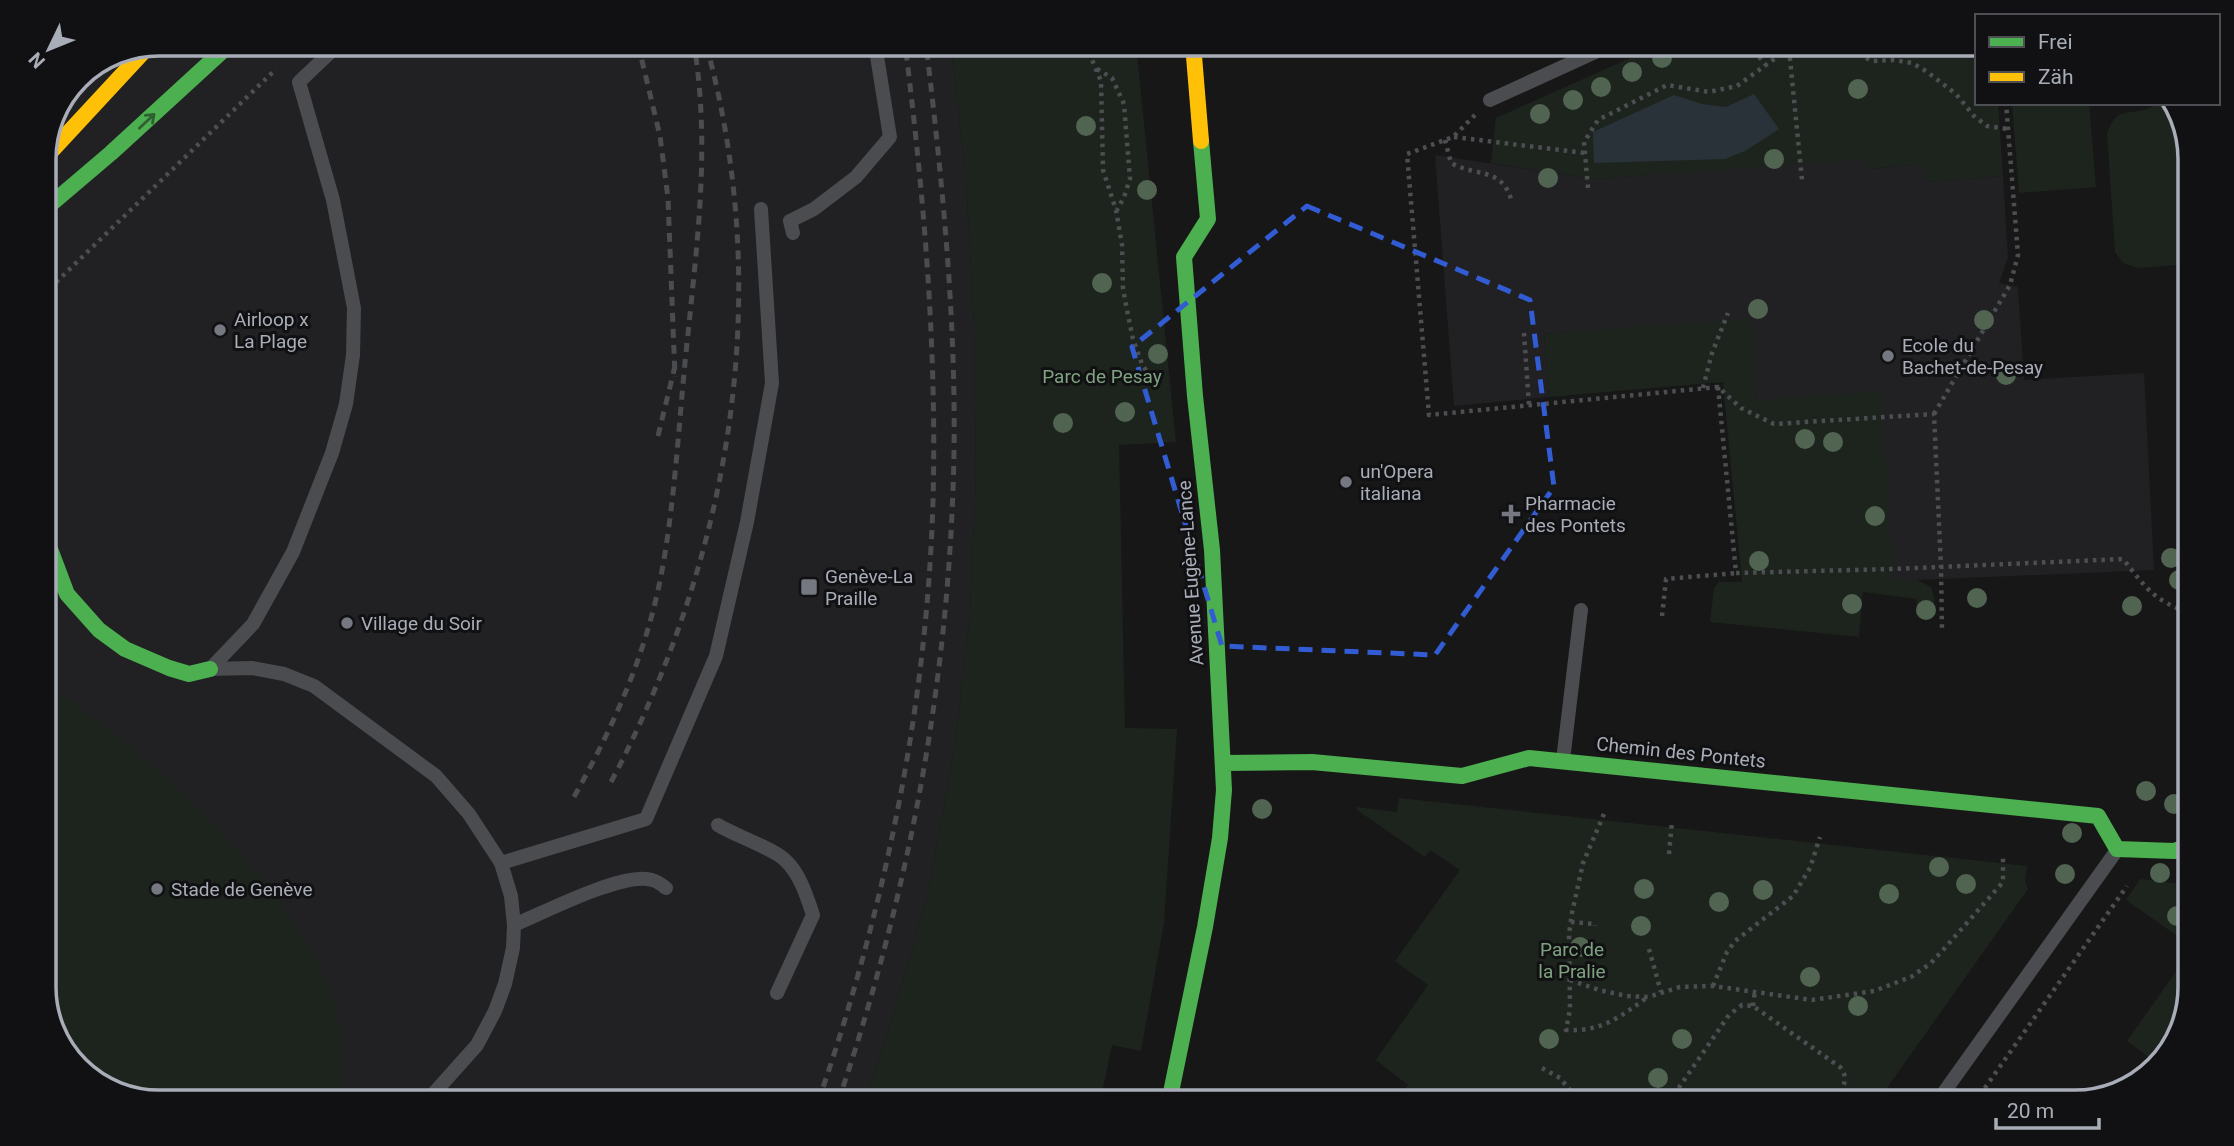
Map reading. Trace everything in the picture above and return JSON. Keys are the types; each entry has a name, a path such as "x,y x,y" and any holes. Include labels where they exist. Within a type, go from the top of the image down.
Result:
{"main road":[{"path":"56,199 111,153 217,56"},
{"name":"Avenue Eugène-Lance","path":"1171,1090 1205,927 1220,838 1224,790 1212,551 1195,396 1184,257 1208,219 1194,56"},
{"path":"58,144 137,59"},
{"path":"56,565 67,594 99,630 125,649 189,674 210,669"},
{"name":"Chemin des Pontets","path":"1223,763 1312,762 1462,776 1529,758 1563,761 2098,816 2118,849"},
{"path":"2118,849 2178,850"}],"lane":[{"path":"210,669 253,624 293,552 331,453 346,404 353,355 354,307 332,201 299,82 327,56"},
{"path":"793,233 790,221 814,209 856,177 890,137 876,56"},
{"path":"1490,100 1587,56"},
{"path":"501,863 646,819 716,656 747,522 772,383 761,209"},
{"path":"1563,761 1581,610"},
{"path":"210,669 252,668 284,674 314,686 436,776 469,814 501,863 511,896 514,925 513,948 505,984 495,1011 477,1045 437,1090"},
{"path":"718,825 786,860 809,903 813,915 777,993"},
{"path":"1946,1090 2118,849"},
{"path":"514,925 613,884 638,879 653,880 666,888"}],"path":[{"path":"1092,56 1101,81 1103,170 1116,210 1122,245 1123,289 1133,339 1142,364 1164,400"},
{"path":"1758,56 1766,65"},
{"path":"1588,188 1584,142 1598,120 1667,85 1709,92 1737,86 1778,56"},
{"path":"1790,56 1802,180"},
{"path":"1863,56 1872,61 1912,63 1956,94 1974,116 1987,125 2008,130"},
{"path":"56,282 282,63"},
{"path":"1096,68 1112,78 1124,103 1130,179 1116,210"},
{"path":"1490,100 1453,137 1407,154 1429,415 1718,387 1741,408 1774,424 1934,414"},
{"path":"1942,630 1934,414 2010,285 2018,255 2006,105"},
{"path":"1453,137 1585,153"},
{"path":"1445,140 1451,163 1461,169 1499,178 1507,186 1511,199"},
{"path":"1703,388 1712,353 1728,313"},
{"path":"1524,333 1529,405"},
{"path":"1718,387 1736,573"},
{"path":"1662,615 1667,579 1736,573 2123,559 2147,589 2165,604 2178,609"},
{"path":"1604,814 1583,863 1571,922 1570,1009 1566,1030 1580,1031 1606,1025 1648,997 1680,987 1713,986 1812,1000 1874,992 1911,977 1944,950 2003,882 2003,858"},
{"path":"1669,854 1672,821"},
{"path":"1713,986 1727,952 1735,941 1793,896 1810,868 1820,837"},
{"path":"1984,1090 2128,886"},
{"path":"1571,922 1595,924"},
{"path":"1649,949 1661,992"},
{"path":"1570,980 1627,996 1648,997"},
{"path":"1753,1006 1755,991"},
{"path":"1677,1090 1729,1016 1742,1005 1753,1006 1843,1072 1845,1080 1841,1090"},
{"path":"1542,1068 1560,1078 1570,1090"}],"highlighted area":[{"path":"1307,206 1530,300 1554,487 1435,655 1222,646 1132,347"}],"shaded area":[{"path":"159,56 952,56 966,178 974,324 976,477 970,612 955,746 927,898 868,1090 159,1090 126,1085 91,1064 73,1044 61,1020 56,993 56,153 64,120 73,102 86,86 102,73 120,64"},
{"path":"1754,94 1779,129 1745,151 1725,159 1594,163 1593,132 1674,95 1702,104 1726,107"},
{"name":"Ecole du Bachet-de-Pesay","path":"1435,155 1595,179 1867,158 1868,169 1925,164 1926,182 2003,176 2008,258 1999,283 2018,287 2024,380 2144,373 2154,570 1893,581 1757,400 1750,319 1544,334 1549,397 1454,406"}],"green space":[{"name":"Parc de Pesay","path":"952,56 1137,56 1176,442 1119,445 1125,728 1177,729 1164,923 1141,1051 1112,1045 1103,1090 868,1090 927,898 955,746 970,612 976,477 974,324 966,178"},
{"path":"1634,56 1975,56 1975,105 1998,105 2003,176 1925,182 1925,164 1868,169 1866,159 1595,179 1491,163 1496,118"},
{"path":"2012,105 2089,105 2096,187 2019,193"},
{"path":"2162,105 2176,139 2178,265 2138,268 2123,263 2115,252 2107,134 2117,117"},
{"path":"1751,318 1757,400 1881,391 1893,580 1917,580 1931,587 1935,600 1930,617 1916,615 1917,599 1863,592 1859,637 1710,622 1714,588 1719,582 1742,582 1723,382 1549,397 1544,334"},
{"name":"Stade de Genève","path":"56,691 120,738 167,779 212,823 290,915 309,946 334,1001 341,1054 338,1090 139,1088 126,1085 102,1073 73,1044 61,1020 56,993"},
{"name":"Parc de la Pralie","path":"1399,798 2027,866 2025,881 2028,889 1886,1090 1404,1090 1408,1085 1376,1060 1428,985 1395,961 1460,870 1430,850 1425,857 1356,807 1397,812"},
{"path":"2140,879 2178,884 2178,937 2126,900"},
{"path":"2178,969 2177,1000 2161,1044 2149,1058 2127,1041"}],"railway":[{"path":"641,56 660,136 668,198 675,377"},
{"path":"574,797 615,717 637,663 654,606 666,546 701,189 701,117 696,56"},
{"path":"611,782 652,695 686,606 712,515 729,422 738,328 737,233 727,138 709,56"},
{"path":"822,1090 863,956 898,806 912,730 929,578 934,444 931,329 918,158 906,56"},
{"path":"842,1090 886,943 922,782 935,701 951,536 953,350 942,197 927,56"},
{"path":"658,436 675,366"}],"traffic: fast":[{"path":"56,200 217,56"},
{"path":"1171,1090 1205,927 1220,838 1224,790 1212,550 1195,396 1184,257 1208,219 1201,141"},
{"path":"56,565 67,594 99,630 125,649 189,674 210,669"},
{"path":"1223,763 1312,762 1462,776 1529,758 2098,816 2117,849 2178,850"}],"traffic: slow":[{"path":"1194,56 1201,141"},
{"path":"58,144 137,59"}],"place":[{"name":"Airloop x La Plage","path":"220,330"},
{"name":"Ecole du Bachet-de-Pesay","path":"1888,356"},
{"name":"un'Opera italiana","path":"1346,482"},
{"name":"Pharmacie des Pontets","path":"1511,514"},
{"name":"Genève-La Praille","path":"809,587"},
{"name":"Village du Soir","path":"347,623"},
{"name":"Stade de Genève","path":"157,889"}]}
